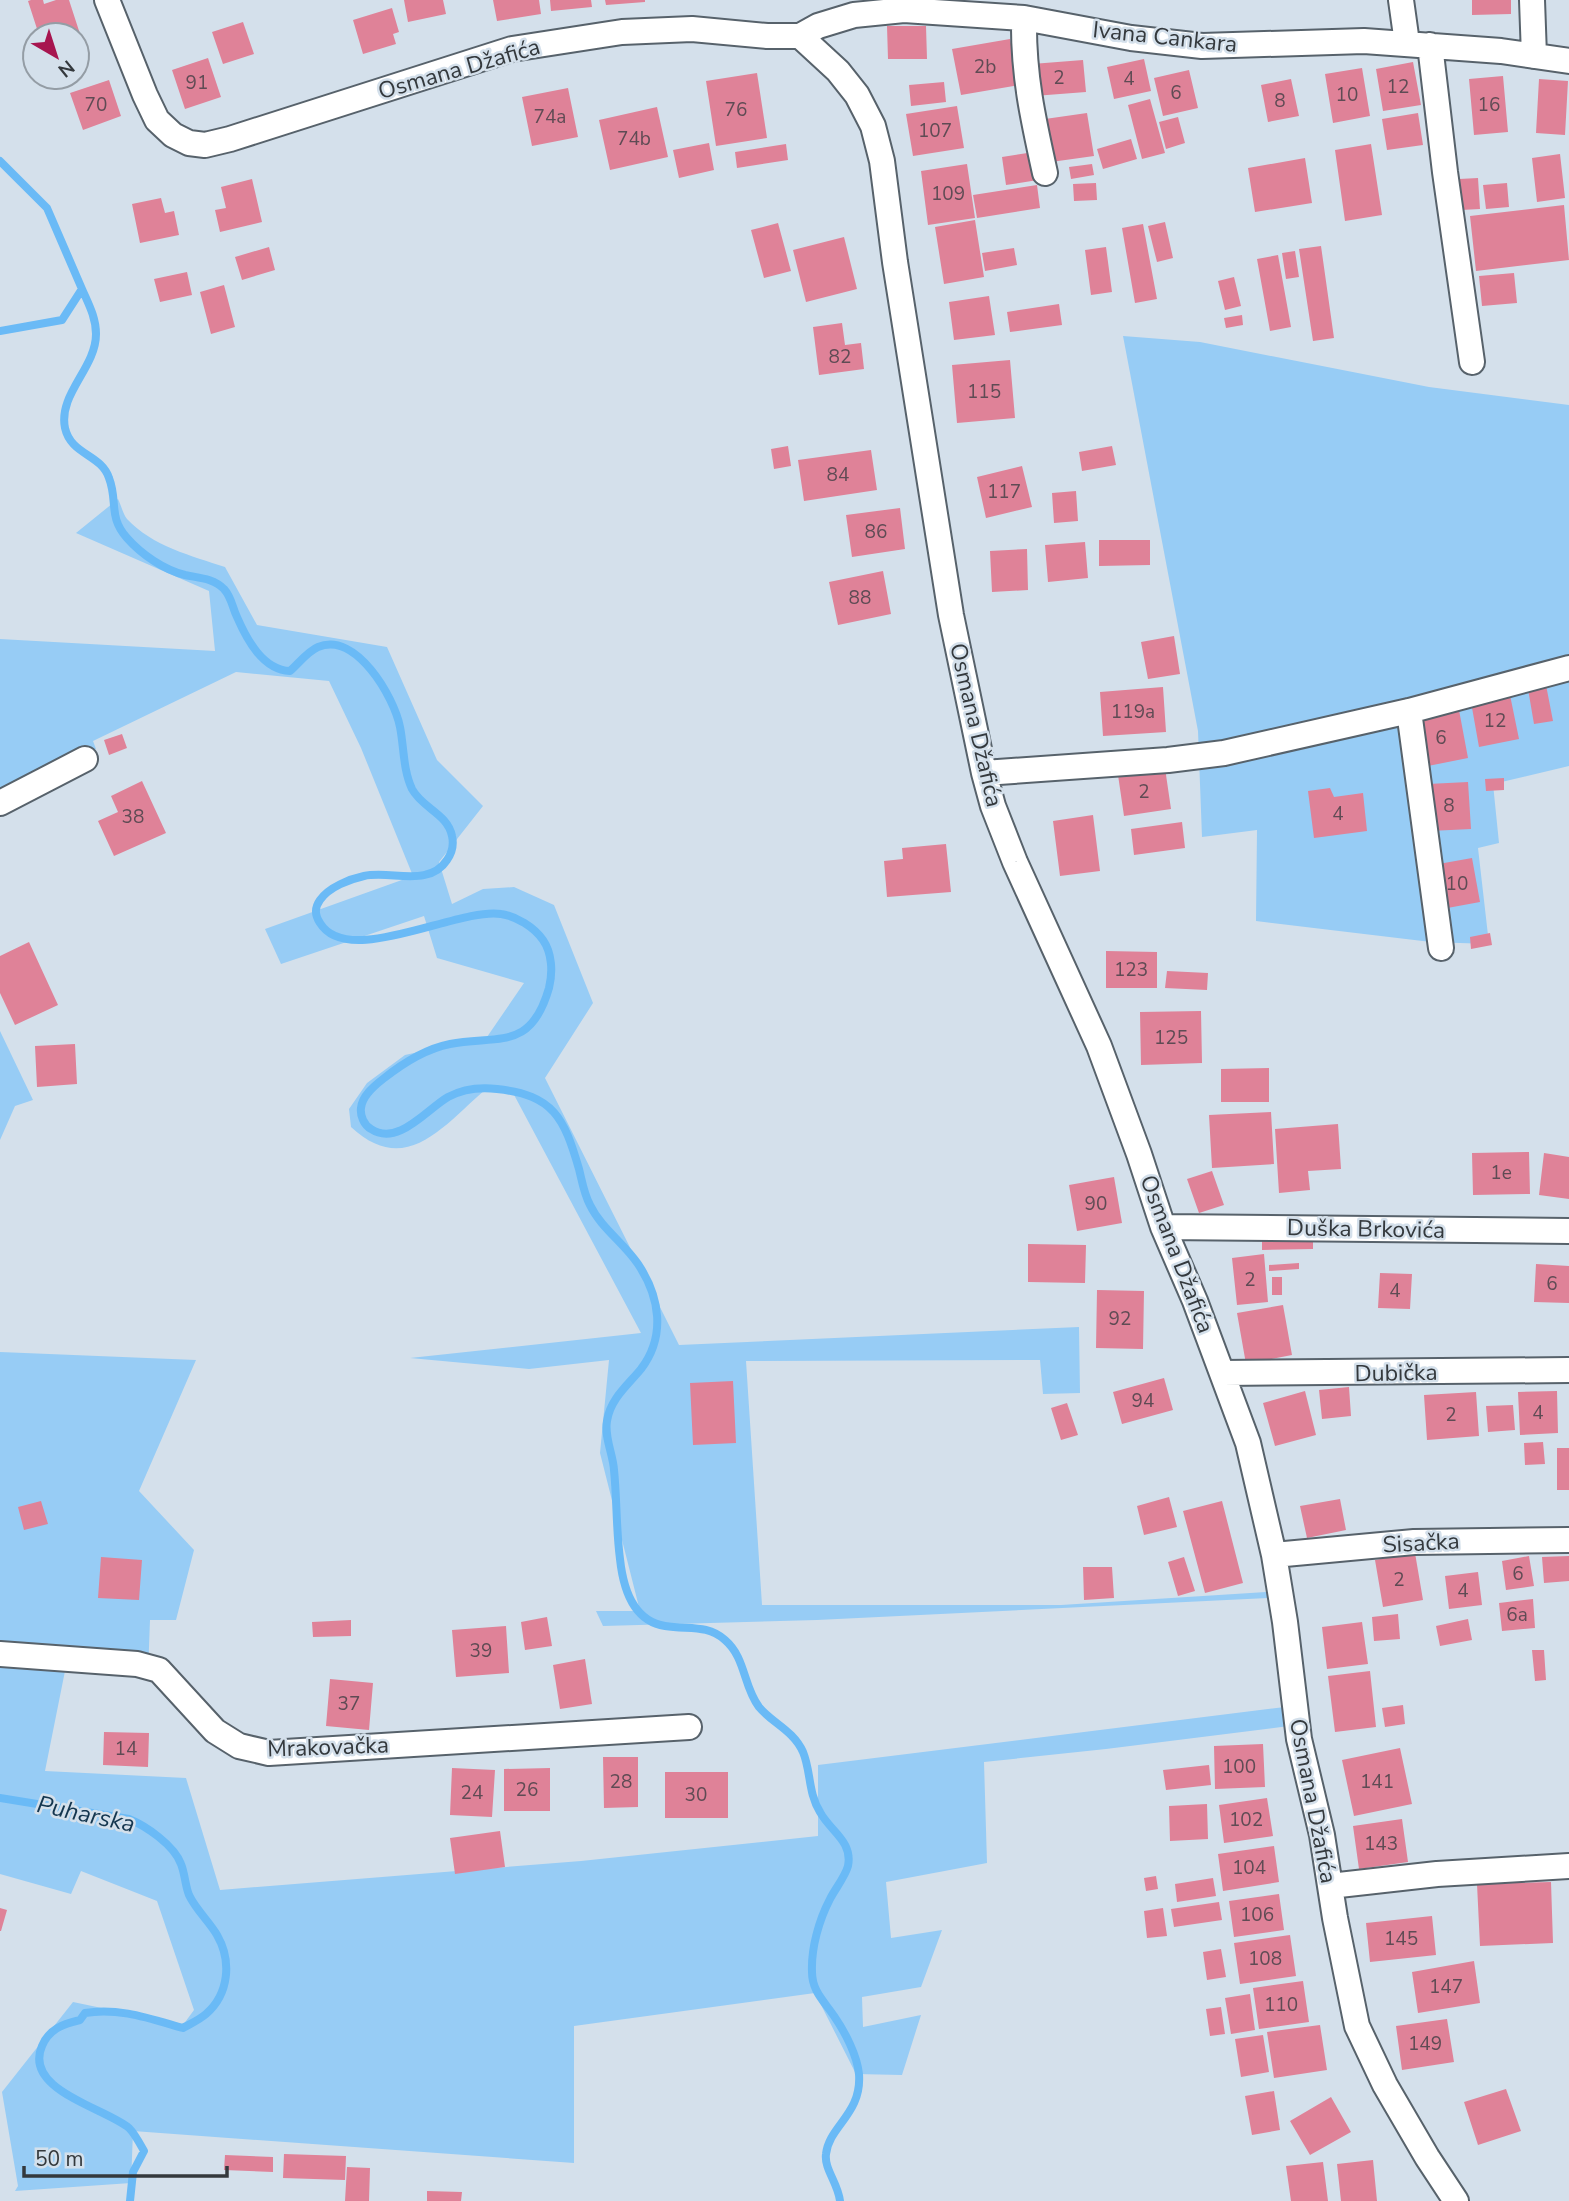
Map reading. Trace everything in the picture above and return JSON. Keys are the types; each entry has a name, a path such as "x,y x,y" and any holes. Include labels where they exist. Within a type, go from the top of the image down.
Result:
{"street":[{"name":"Osmana Džafića","path":"107,0 157,120 173,135 189,143 205,145 230,139 512,49 622,32 692,29 767,36 800,36 838,71 857,95 873,126 882,162 895,262 951,615 993,806 1015,862 1099,1046 1163,1227 1223,1373 1248,1443 1285,1622 1299,1739 1322,1835 1357,2026 1385,2085 1456,2201"},
{"path":"1401,0 1418,44 1445,172 1472,362"},
{"path":"1532,0 1534,56"},
{"name":"Ivana Cankara","path":"800,36 818,26 853,15 904,10 1024,18 1131,38 1202,46 1364,41 1501,51 1569,61"},
{"path":"1024,18 1024,59 1032,116 1045,173"},
{"path":"984,772 1168,760 1224,753 1409,712 1569,668"},
{"path":"1409,712 1441,948"},
{"path":"0,803 85,759"},
{"name":"Duška Brkovića","path":"1163,1227 1569,1231"},
{"name":"Dubička","path":"1223,1373 1569,1370"},
{"name":"Sisačka","path":"1273,1555 1414,1542 1569,1540"},
{"name":"Mrakovačka","path":"0,1654 136,1664 159,1670 215,1731 239,1746 269,1753 689,1727"},
{"path":"1330,1886 1437,1874 1569,1866"}],"shaded area":[{"path":"1123,336 1200,342 1429,387 1569,405 1569,766 1493,784 1499,843 1478,848 1489,944 1431,942 1256,921 1257,830 1202,837 1198,731"},
{"path":"118,499 127,519 148,536 173,549 225,567 257,625 387,647 437,760 483,806 439,862 452,904 483,889 514,887 554,905 593,1003 545,1078 679,1345 1079,1327 1080,1393 1043,1394 1040,1360 746,1361 762,1605 1061,1605 1266,1592 1268,1598 817,1620 603,1626 596,1611 640,1611 600,1453 609,1360 529,1369 410,1358 641,1333 512,1091 486,1089 439,1131 407,1147 389,1148 371,1142 351,1127 349,1109 367,1083 405,1055 487,1037 524,983 437,958 424,916 281,964 265,929 413,876 361,748 329,681 236,672 93,741 96,749 0,796 0,639 215,651 209,591 76,533"},
{"path":"0,1031 33,1100 15,1106 0,1140"},
{"path":"0,1352 196,1360 139,1491 194,1550 176,1620 150,1620 148,1674 65,1671 45,1771 186,1778 220,1890 581,1861 818,1836 818,1765 1285,1707 1289,1726 984,1762 987,1863 886,1882 891,1938 942,1930 921,1987 862,1997 863,2027 921,2015 902,2075 856,2074 815,1993 574,2026 574,2163 133,2131 131,2183 15,2191 18,2186 2,2092 73,2002 183,2025 194,2010 157,1901 81,1871 71,1894 0,1874"}],"building":[{"path":"43,0 44,4 69,0 76,21 34,21 28,1"},
{"path":"404,0 443,0 446,14 408,22"},
{"path":"493,0 539,0 541,14 497,21"},
{"path":"550,0 591,0 592,7 551,11"},
{"path":"605,0 645,0 645,2 606,5"},
{"path":"1472,0 1511,0 1511,14 1472,15"},
{"path":"392,8 399,32 393,34 396,44 363,54 353,20"},
{"path":"243,22 254,54 223,64 212,32"},
{"path":"887,26 926,26 927,59 888,59"},
{"path":"1010,39 1019,85 961,95 952,49"},
{"path":"208,58 221,97 185,109 172,70"},
{"path":"1144,59 1151,91 1114,99 1107,67"},
{"path":"1083,60 1086,92 1034,96 1032,64"},
{"path":"1413,62 1421,105 1383,111 1376,69"},
{"path":"1362,68 1370,116 1333,123 1325,74"},
{"path":"1189,70 1198,108 1163,116 1154,78"},
{"path":"757,73 767,138 716,146 706,81"},
{"path":"1503,76 1508,132 1474,135 1469,79"},
{"path":"1291,79 1299,116 1268,122 1261,85"},
{"path":"1539,79 1568,81 1565,135 1536,133"},
{"path":"109,80 121,116 83,130 70,93 91,91 91,86"},
{"path":"944,82 946,102 911,106 909,85"},
{"path":"568,88 578,137 532,146 522,97"},
{"path":"1150,99 1165,153 1142,159 1128,105"},
{"path":"957,106 964,148 913,156 906,114"},
{"path":"657,107 668,157 610,170 599,120"},
{"path":"1087,113 1094,156 1051,162 1045,119"},
{"path":"1418,113 1423,145 1387,150 1382,119"},
{"path":"1178,117 1185,143 1166,149 1159,122"},
{"path":"1131,139 1137,159 1103,169 1097,149"},
{"path":"709,143 714,170 679,178 673,150"},
{"path":"786,144 788,160 737,168 735,152"},
{"path":"1371,144 1382,215 1345,221 1335,150"},
{"path":"1034,152 1038,180 1006,185 1002,157"},
{"path":"1560,154 1565,198 1537,202 1532,158"},
{"path":"1305,158 1312,203 1255,212 1248,168"},
{"path":"967,164 975,218 928,225 921,171"},
{"path":"1092,164 1094,175 1071,179 1069,167"},
{"path":"1478,178 1480,209 1461,210 1459,179"},
{"path":"252,179 262,222 220,232 215,210 226,208 221,187"},
{"path":"1096,183 1097,200 1074,201 1073,184"},
{"path":"1507,183 1509,207 1486,209 1483,185"},
{"path":"1037,185 1040,208 977,218 973,195"},
{"path":"161,198 165,213 174,211 179,235 140,243 132,204"},
{"path":"1564,205 1569,260 1476,271 1470,216"},
{"path":"975,220 984,277 944,284 935,227"},
{"path":"1165,222 1173,258 1157,262 1148,226"},
{"path":"778,223 791,271 764,278 751,230"},
{"path":"1143,224 1157,299 1135,303 1122,228"},
{"path":"844,237 857,289 806,302 793,250"},
{"path":"1321,246 1334,338 1313,341 1299,249"},
{"path":"269,247 275,270 242,280 235,257"},
{"path":"1106,247 1112,292 1091,295 1085,250"},
{"path":"1014,248 1017,265 985,271 982,253"},
{"path":"1295,251 1299,277 1286,279 1282,253"},
{"path":"1278,255 1291,327 1270,331 1257,259"},
{"path":"187,272 192,295 160,302 154,279"},
{"path":"1514,273 1517,303 1482,306 1479,276"},
{"path":"1234,277 1241,306 1225,310 1218,281"},
{"path":"224,285 235,327 211,334 200,292"},
{"path":"989,296 995,335 954,340 949,302"},
{"path":"1059,304 1062,325 1010,332 1007,312"},
{"path":"1242,315 1243,325 1226,328 1224,318"},
{"path":"842,323 845,345 861,343 864,369 819,375 813,327"},
{"path":"1010,360 1015,418 957,423 952,365"},
{"path":"788,446 791,466 774,469 771,449"},
{"path":"1112,446 1116,465 1082,471 1079,452"},
{"path":"871,450 877,490 804,501 798,460"},
{"path":"1022,466 1032,507 986,518 977,477"},
{"path":"1076,491 1078,521 1054,523 1052,493"},
{"path":"900,508 905,549 852,557 846,515"},
{"path":"1099,540 1150,540 1150,565 1099,566"},
{"path":"1085,542 1088,578 1048,582 1045,545"},
{"path":"1027,549 1028,590 992,592 990,551"},
{"path":"883,571 891,614 838,625 829,582"},
{"path":"1174,636 1180,674 1148,679 1141,642"},
{"path":"1546,685 1553,721 1534,724 1528,689"},
{"path":"1163,687 1166,732 1103,736 1100,692"},
{"path":"1510,695 1519,739 1479,747 1471,702"},
{"path":"1459,710 1468,758 1423,767 1414,718"},
{"path":"122,734 127,748 109,755 104,740"},
{"path":"1165,768 1171,809 1124,816 1118,775"},
{"path":"1504,778 1504,790 1486,791 1485,779"},
{"path":"142,781 166,833 114,856 98,821 118,812 111,796"},
{"path":"1468,782 1471,829 1430,831 1428,784"},
{"path":"1330,788 1334,797 1363,793 1367,831 1314,838 1308,791"},
{"path":"1093,815 1100,871 1060,876 1053,821"},
{"path":"1182,822 1185,848 1134,855 1131,829"},
{"path":"946,844 951,892 887,897 884,861 903,859 902,848"},
{"path":"1472,858 1480,902 1442,909 1433,865"},
{"path":"1490,933 1492,945 1471,949 1470,937"},
{"path":"29,942 58,1005 15,1025 0,993 0,956"},
{"path":"1106,951 1157,952 1157,988 1106,988"},
{"path":"1167,971 1208,973 1207,990 1165,988"},
{"path":"1201,1011 1202,1063 1141,1065 1140,1012"},
{"path":"75,1044 77,1084 37,1087 35,1046"},
{"path":"1269,1068 1269,1102 1221,1102 1221,1069"},
{"path":"1271,1112 1274,1164 1212,1168 1209,1115"},
{"path":"1338,1124 1341,1169 1308,1171 1310,1190 1279,1193 1275,1129"},
{"path":"1529,1152 1530,1194 1473,1195 1472,1153"},
{"path":"1544,1153 1569,1157 1569,1199 1539,1195"},
{"path":"1212,1171 1224,1205 1199,1213 1187,1179"},
{"path":"1114,1177 1122,1223 1077,1231 1069,1185"},
{"path":"1262,1239 1313,1239 1313,1249 1262,1250"},
{"path":"1028,1244 1086,1245 1085,1283 1028,1282"},
{"path":"1264,1254 1268,1302 1237,1305 1232,1258"},
{"path":"1299,1263 1299,1269 1269,1271 1269,1265"},
{"path":"1536,1264 1569,1266 1569,1303 1534,1302"},
{"path":"1380,1273 1412,1274 1410,1309 1378,1308"},
{"path":"1272,1277 1282,1277 1282,1295 1272,1295"},
{"path":"1097,1290 1144,1291 1143,1349 1096,1348"},
{"path":"1283,1305 1292,1355 1246,1364 1237,1313"},
{"path":"1164,1378 1173,1410 1122,1424 1113,1392"},
{"path":"733,1381 736,1443 693,1445 690,1383"},
{"path":"1349,1387 1351,1416 1322,1419 1319,1390"},
{"path":"1305,1391 1316,1435 1275,1446 1263,1403"},
{"path":"1557,1391 1558,1433 1520,1435 1518,1392"},
{"path":"1476,1392 1479,1436 1427,1440 1424,1395"},
{"path":"1067,1403 1078,1435 1061,1440 1051,1408"},
{"path":"1513,1405 1515,1430 1488,1432 1486,1406"},
{"path":"1543,1442 1545,1464 1525,1465 1524,1443"},
{"path":"1557,1448 1569,1448 1569,1490 1557,1490"},
{"path":"1169,1497 1177,1527 1144,1535 1137,1506"},
{"path":"1340,1499 1346,1530 1307,1538 1300,1506"},
{"path":"41,1501 48,1524 24,1530 18,1507"},
{"path":"1222,1501 1243,1583 1205,1593 1183,1511"},
{"path":"1415,1553 1423,1600 1383,1607 1375,1560"},
{"path":"1529,1556 1534,1586 1506,1590 1502,1561"},
{"path":"1569,1556 1569,1581 1544,1583 1542,1557"},
{"path":"101,1557 142,1560 139,1600 98,1598"},
{"path":"1184,1557 1195,1591 1178,1596 1168,1562"},
{"path":"1083,1567 1112,1567 1114,1598 1084,1600"},
{"path":"1478,1572 1482,1605 1449,1609 1445,1576"},
{"path":"1533,1599 1535,1628 1502,1631 1499,1603"},
{"path":"1398,1614 1400,1639 1374,1641 1372,1617"},
{"path":"547,1617 552,1646 525,1650 521,1622"},
{"path":"1468,1619 1472,1640 1440,1646 1436,1626"},
{"path":"351,1620 351,1636 313,1637 312,1622"},
{"path":"1362,1622 1368,1664 1327,1669 1322,1627"},
{"path":"506,1626 509,1673 456,1677 452,1630"},
{"path":"1532,1650 1544,1650 1546,1680 1535,1681"},
{"path":"585,1659 592,1704 560,1709 553,1665"},
{"path":"1370,1671 1376,1727 1335,1732 1328,1676"},
{"path":"330,1679 373,1683 369,1730 326,1726"},
{"path":"1403,1705 1405,1724 1385,1727 1382,1708"},
{"path":"104,1732 149,1733 148,1767 103,1765"},
{"path":"1263,1744 1265,1787 1215,1789 1214,1746"},
{"path":"1400,1748 1412,1804 1354,1816 1342,1760"},
{"path":"603,1757 638,1757 638,1807 604,1808"},
{"path":"1209,1765 1211,1785 1166,1790 1163,1770"},
{"path":"452,1768 495,1770 492,1817 450,1815"},
{"path":"550,1768 550,1811 504,1811 504,1769"},
{"path":"665,1772 728,1772 728,1818 665,1818"},
{"path":"1267,1798 1273,1836 1224,1843 1219,1805"},
{"path":"1207,1804 1208,1839 1170,1841 1169,1806"},
{"path":"1402,1819 1408,1862 1359,1869 1353,1826"},
{"path":"500,1831 505,1867 455,1874 450,1838"},
{"path":"1274,1846 1279,1882 1223,1891 1218,1854"},
{"path":"1156,1876 1158,1889 1146,1891 1144,1878"},
{"path":"1213,1878 1216,1896 1177,1902 1175,1884"},
{"path":"1551,1882 1553,1943 1480,1946 1477,1884"},
{"path":"1279,1894 1284,1930 1234,1937 1229,1901"},
{"path":"1219,1902 1222,1920 1174,1927 1171,1909"},
{"path":"0,1908 7,1910 1,1931 0,1931"},
{"path":"1163,1908 1167,1936 1147,1938 1144,1911"},
{"path":"1432,1916 1436,1955 1370,1962 1366,1923"},
{"path":"1290,1935 1296,1976 1240,1984 1234,1943"},
{"path":"1221,1949 1226,1977 1207,1980 1203,1952"},
{"path":"1474,1961 1480,2003 1418,2013 1412,1972"},
{"path":"1303,1981 1309,2022 1259,2029 1253,1988"},
{"path":"1250,1994 1255,2030 1231,2034 1225,1998"},
{"path":"1221,2007 1225,2034 1210,2036 1206,2009"},
{"path":"1447,2019 1454,2062 1402,2070 1396,2026"},
{"path":"1320,2025 1327,2070 1274,2078 1267,2032"},
{"path":"1263,2035 1269,2072 1241,2077 1235,2039"},
{"path":"1506,2089 1521,2131 1478,2145 1464,2102"},
{"path":"1274,2091 1280,2130 1252,2135 1245,2096"},
{"path":"1331,2097 1351,2132 1310,2155 1290,2121"},
{"path":"284,2154 346,2156 345,2180 283,2178"},
{"path":"225,2155 273,2157 273,2172 224,2170"},
{"path":"1373,2160 1377,2201 1341,2201 1337,2164"},
{"path":"1323,2162 1328,2201 1291,2201 1286,2166"},
{"path":"347,2167 370,2168 369,2201 345,2201"},
{"path":"427,2191 462,2192 461,2201 427,2201"}],"waterway":[{"name":"Puharska","path":"0,161 47,208 82,289 62,320 0,331"},
{"path":"82,289 93,316 96,334 90,358 67,404 65,428 73,444 105,470 112,486 115,516 121,530 153,561 177,573 220,585 229,596 251,644 264,660 272,665 290,671 314,649 332,645 359,657 381,684 396,714 412,789 450,828 452,849 439,868 420,876 364,876 340,884 324,895 318,903 316,914 320,923 334,936 354,940 378,939 482,914 501,914 513,917 530,927 543,940 548,951 551,969 549,988 542,1008 523,1031 498,1039 450,1044 415,1057 369,1092 362,1104 361,1114 364,1123 371,1129 391,1133 412,1124 448,1097 466,1090 491,1088 516,1092 544,1104 554,1112 568,1136 586,1196 595,1213 638,1264 651,1290 657,1316 654,1343 641,1369 616,1399 607,1421 614,1470 621,1570 632,1601 645,1617 665,1626 697,1628 711,1632 732,1647 759,1707 799,1744 806,1759 816,1805 847,1850 848,1866 822,1916 816,1934 812,1963 816,1990 846,2036 859,2074 856,2099 828,2144 826,2154 827,2165 840,2201"},
{"name":"Puharska","path":"0,1798 129,1819 151,1831 166,1843 177,1857 189,1895 222,1945 226,1966 224,1987 214,2006 194,2022 183,2028 122,2013 85,2013 80,2020 53,2031 42,2046 39,2061 44,2075 55,2086 129,2128 139,2142 144,2151 133,2172 130,2201"}]}
